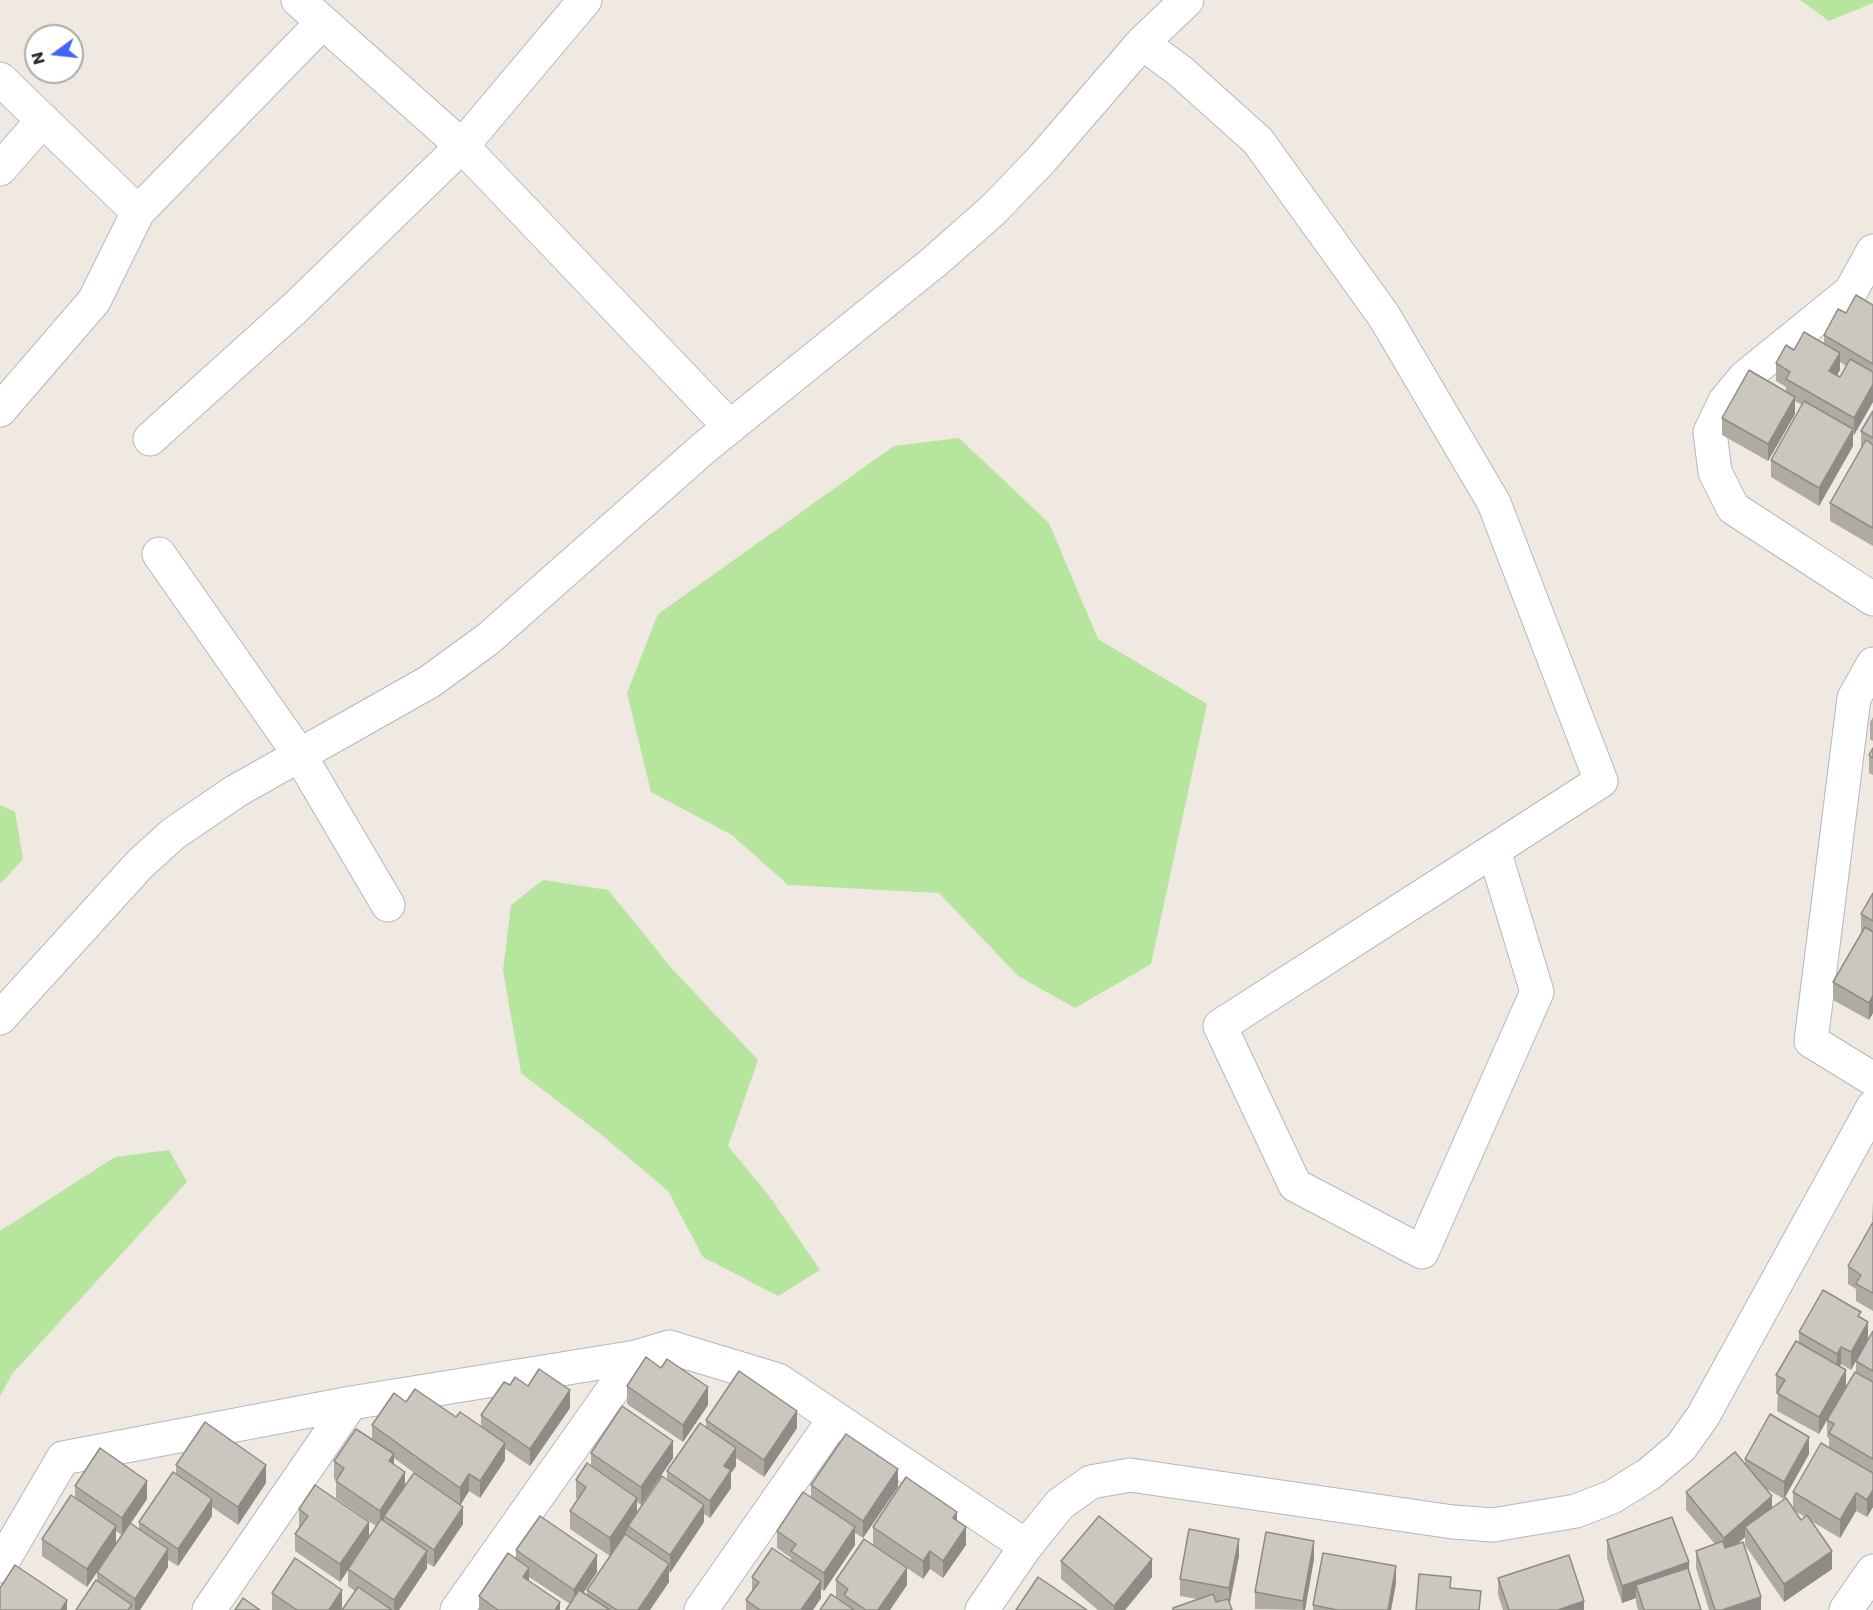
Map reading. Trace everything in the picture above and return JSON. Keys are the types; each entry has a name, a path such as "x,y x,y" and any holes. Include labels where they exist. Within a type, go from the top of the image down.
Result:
{"street":[{"path":"298,0 462,146 730,428"},
{"path":"150,439 296,308 462,146 585,0"},
{"path":"0,1018 140,864 173,834 236,791 429,682 488,639 730,428 993,210 1042,159 1142,43 1187,0"},
{"path":"0,410 94,300 138,212 322,23"},
{"path":"1142,43 1180,72 1258,141 1384,315 1494,503 1601,781 1220,1026 1295,1185 1422,1252 1537,992 1494,850"},
{"path":"0,79 138,212"},
{"path":"0,169 43,120"},
{"path":"1873,251 1851,291 1745,377 1725,401 1710,432 1715,472 1733,508 1873,600"},
{"path":"159,554 299,754 388,905"},
{"path":"1873,664 1854,698 1811,1041 1873,1079"},
{"path":"982,1610 1026,1546 1060,1504 1091,1482 1130,1475 1453,1522 1493,1525 1576,1511 1612,1497 1649,1474 1681,1447 1703,1416 1873,1107"},
{"path":"0,1566 63,1458 351,1403 636,1357 669,1347 778,1380 1026,1546"},
{"path":"457,1610 636,1357"},
{"path":"209,1610 351,1403"},
{"path":"701,1610 835,1418"},
{"path":"1846,1610 1873,1571"}],"green space":[{"path":"1800,0 1873,0 1873,3 1829,21"},
{"path":"959,438 1049,523 1098,639 1207,704 1151,964 1075,1008 1018,976 939,893 788,885 732,835 651,792 627,693 658,614 894,446"},
{"path":"0,805 15,812 23,859 0,884"},
{"path":"543,880 608,890 674,971 758,1060 728,1146 770,1197 820,1270 778,1296 703,1257 668,1191 603,1136 521,1073 503,970 511,905"},
{"path":"169,1150 187,1182 12,1374 0,1396 0,1231 115,1157"}],"building":[{"path":"1856,295 1873,305 1873,364 1824,335 1838,309 1846,313"},
{"path":"1804,332 1840,353 1829,371 1840,377 1850,359 1873,372 1873,384 1854,418 1786,379 1790,372 1776,363 1786,345 1794,350"},
{"path":"1749,370 1795,397 1768,444 1722,418"},
{"path":"1804,401 1853,429 1819,488 1771,460"},
{"path":"1873,411 1873,438 1861,431"},
{"path":"1866,440 1873,445 1873,528 1830,503"},
{"path":"1873,893 1873,921 1861,914"},
{"path":"1865,927 1873,932 1873,995 1869,1003 1833,982"},
{"path":"1873,1222 1873,1293 1856,1284 1861,1275 1848,1266"},
{"path":"1823,1290 1861,1312 1858,1316 1868,1322 1851,1352 1841,1347 1837,1354 1799,1332"},
{"path":"1873,1331 1873,1371 1856,1361"},
{"path":"1796,1341 1846,1370 1819,1417 1777,1393 1785,1380 1776,1375"},
{"path":"646,1357 661,1368 667,1359 708,1387 683,1425 627,1386"},
{"path":"539,1369 570,1390 530,1449 481,1415 504,1382 510,1385 515,1377 528,1386"},
{"path":"739,1371 797,1411 764,1460 706,1420"},
{"path":"1855,1372 1873,1382 1873,1459 1829,1433 1834,1424 1827,1420"},
{"path":"415,1389 456,1417 460,1412 505,1443 480,1481 469,1474 460,1488 372,1425 394,1393 406,1402"},
{"path":"622,1406 673,1441 641,1487 591,1453"},
{"path":"1770,1414 1809,1437 1784,1482 1745,1459"},
{"path":"205,1422 266,1465 238,1507 176,1465"},
{"path":"700,1423 736,1448 724,1466 731,1470 710,1501 667,1471"},
{"path":"356,1429 394,1454 389,1461 405,1472 380,1511 336,1481 344,1468 334,1461"},
{"path":"846,1434 898,1469 863,1521 811,1485"},
{"path":"1821,1443 1873,1473 1873,1490 1867,1500 1856,1493 1840,1520 1793,1492"},
{"path":"100,1448 147,1481 122,1518 75,1486"},
{"path":"1735,1452 1772,1496 1724,1538 1686,1492"},
{"path":"587,1463 637,1498 610,1538 570,1511 586,1487 576,1480"},
{"path":"173,1472 212,1499 178,1549 139,1522"},
{"path":"414,1473 463,1507 434,1550 384,1516"},
{"path":"662,1476 704,1505 670,1555 628,1526"},
{"path":"906,1477 957,1512 953,1518 966,1527 943,1561 930,1551 923,1561 873,1527"},
{"path":"315,1485 369,1522 340,1564 295,1534 308,1516 299,1509"},
{"path":"803,1492 855,1527 824,1573 791,1551 796,1544 777,1531"},
{"path":"71,1495 116,1526 87,1569 42,1539"},
{"path":"1786,1498 1801,1520 1807,1515 1832,1551 1784,1584 1745,1527"},
{"path":"540,1516 597,1555 574,1590 516,1550"},
{"path":"1099,1516 1152,1559 1114,1606 1061,1561"},
{"path":"1672,1517 1689,1562 1622,1586 1607,1540"},
{"path":"381,1519 427,1551 394,1600 348,1569"},
{"path":"130,1523 168,1549 135,1599 97,1572"},
{"path":"1189,1529 1239,1539 1229,1588 1180,1579"},
{"path":"1266,1532 1314,1541 1303,1601 1255,1592"},
{"path":"625,1534 669,1564 638,1610 617,1610 587,1590"},
{"path":"864,1539 907,1568 878,1610 866,1610 844,1595 848,1589 836,1580"},
{"path":"1723,1541 1725,1548 1743,1542 1761,1597 1722,1610 1715,1610 1696,1551"},
{"path":"772,1548 821,1581 801,1610 760,1610 746,1600 759,1582 752,1577"},
{"path":"508,1553 529,1568 523,1577 560,1602 555,1610 498,1610 479,1596"},
{"path":"1323,1553 1396,1566 1388,1610 1337,1610 1313,1605"},
{"path":"1569,1555 1584,1601 1558,1610 1509,1610 1498,1578"},
{"path":"295,1558 342,1590 329,1610 297,1610 272,1593"},
{"path":"15,1565 67,1600 61,1610 0,1610 0,1588"},
{"path":"1688,1568 1701,1610 1644,1610 1636,1585"},
{"path":"1419,1574 1451,1577 1450,1588 1481,1591 1479,1610 1416,1610"},
{"path":"1038,1577 1087,1610 1016,1610"},
{"path":"96,1580 132,1605 128,1610 76,1610"},
{"path":"358,1587 392,1610 342,1610"},
{"path":"579,1590 610,1610 566,1610"},
{"path":"831,1594 854,1610 820,1610"},
{"path":"1213,1594 1216,1602 1228,1599 1232,1610 1173,1610 1173,1608"},
{"path":"243,1598 260,1610 235,1610"}]}
